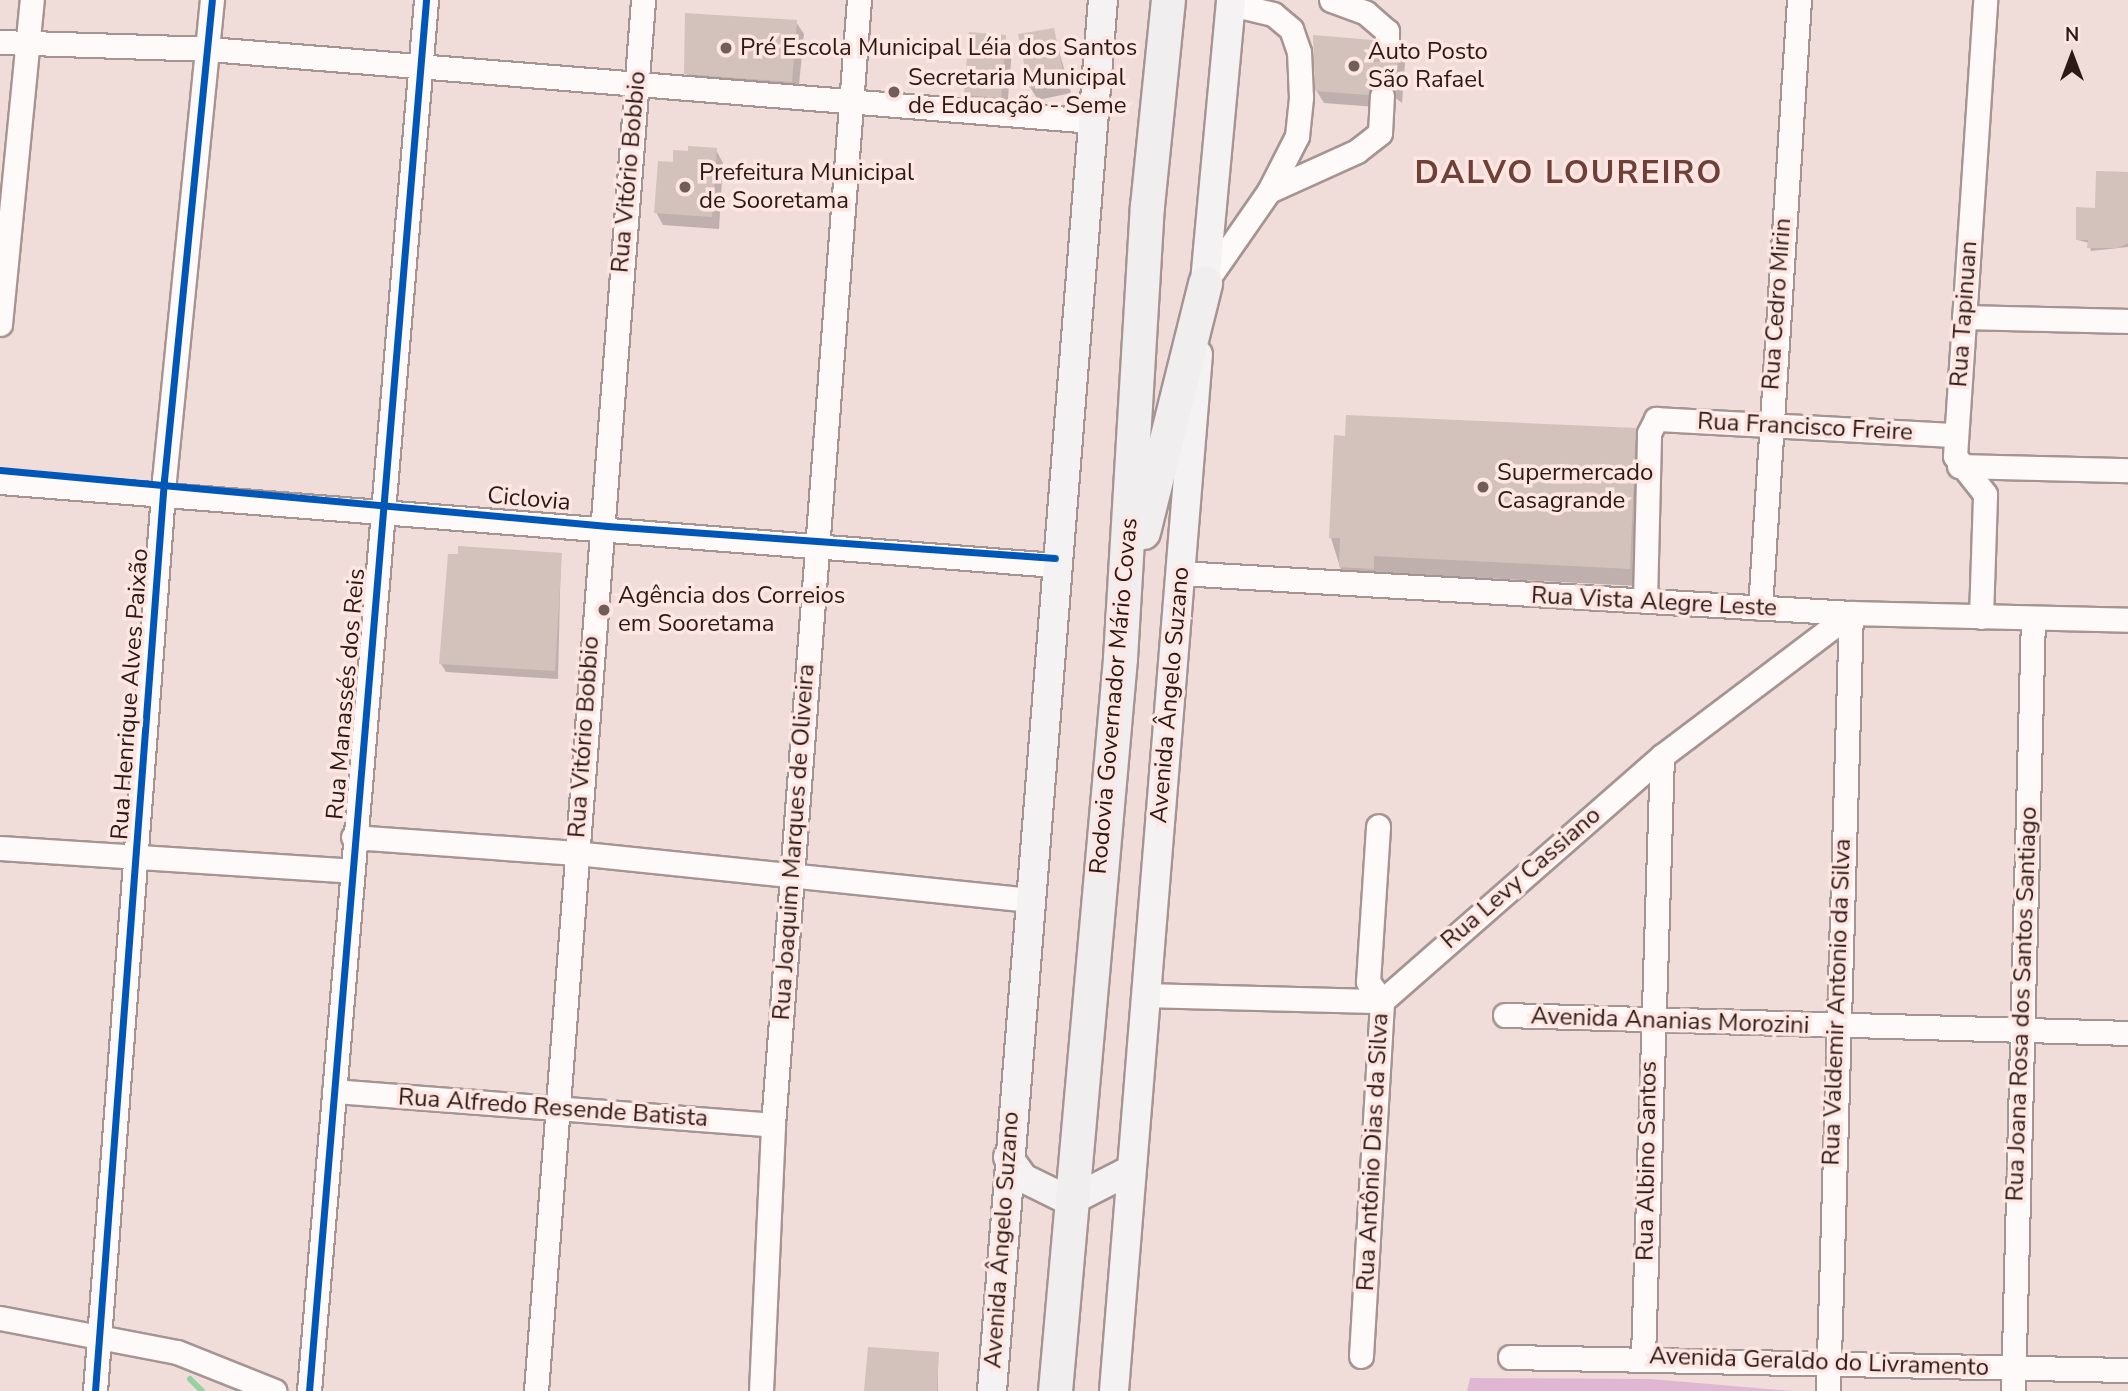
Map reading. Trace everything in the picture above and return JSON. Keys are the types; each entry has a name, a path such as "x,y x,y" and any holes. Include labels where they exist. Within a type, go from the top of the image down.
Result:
{"highway":[{"name":"Rodovia Governador Mário Covas","path":"1055,1391 1120,658 1147,206 1168,0"},
{"path":"1120,658 1145,523 1205,283"}],"main road":[{"name":"Avenida Ângelo Suzano","path":"992,1391 1055,565 1103,0"},
{"path":"1100,32 1124,0"},
{"name":"Avenida Ângelo Suzano","path":"1114,1391 1129,1171 1229,1"},
{"path":"1008,1157 1023,1178 1070,1201 1129,1171"}],"street":[{"path":"0,324 5,231 32,0"},
{"name":"Rua Henrique Alves Paixão","path":"95,1391 163,495 212,0"},
{"name":"Rua Manassés dos Reis","path":"309,1391 380,510 426,0"},
{"name":"Rua Vitório Bobbio","path":"536,1391 559,1108 599,528 643,0"},
{"name":"Rua Joaquim Marques de Oliveira","path":"761,1391 773,1125 859,0"},
{"path":"1331,0 1366,13 1387,31 1387,41"},
{"name":"Rua Cedro Mirin","path":"1760,608 1768,425 1799,0"},
{"name":"Rua Tapinuan","path":"1959,466 1955,435 1985,0"},
{"path":"1205,283 1269,191 1297,136 1299,52 1291,29 1273,14 1229,1"},
{"path":"0,42 208,49 421,71 1093,121"},
{"path":"1269,191 1357,151 1380,133 1382,96"},
{"path":"1964,317 2128,321"},
{"name":"Rua Francisco Freire","path":"1644,601 1649,433 1656,419 1955,435"},
{"path":"1959,466 2128,470"},
{"path":"1959,466 1985,494 1980,617"},
{"path":"0,482 1055,565"},
{"name":"Rua Vista Alegre Leste","path":"1180,573 1851,613 2128,620"},
{"name":"Rua Levy Cassiano","path":"1382,1001 1662,756 1851,613"},
{"name":"Rua Valdemir Antonio da Silva","path":"1828,1391 1834,1027 1851,613"},
{"name":"Rua Joana Rosa dos Santos Santiago","path":"2013,1380 2020,1031 2033,618"},
{"name":"Rua Albino Santos","path":"1643,1356 1650,1019 1662,756"},
{"name":"Rua Antônio Dias da Silva","path":"1361,1356 1382,1001 1368,982 1378,826"},
{"path":"353,837 576,853 1029,900"},
{"path":"0,848 352,871"},
{"path":"1145,995 1382,1001"},
{"name":"Avenida Ananias Morozini","path":"1505,1015 1834,1027 2128,1033"},
{"name":"Rua Alfredo Resende Batista","path":"334,1091 773,1125"},
{"path":"0,1318 99,1333 222,1366 275,1391"},
{"name":"Avenida Geraldo do Livramento","path":"1510,1357 1643,1356 1829,1362 2013,1380 2128,1370"}],"shaded area":[{"path":"1470,1378 1650,1379 1793,1391 1467,1391"}],"building":[{"name":"Pré Escola Municipal Léia dos Santos","path":"685,13 797,20 792,82 684,74"},
{"path":"1054,28 1065,81 1029,88 1018,34"},
{"path":"969,32 1006,35 1001,98 964,95"},
{"name":"Auto Posto São Rafael","path":"1313,35 1373,40 1386,55 1399,48 1395,92 1382,82 1368,95 1315,91"},
{"name":"Prefeitura Municipal de Sooretama","path":"688,146 717,148 712,217 654,213 658,161 673,162 673,150 688,151"},
{"path":"2096,171 2128,172 2128,243 2118,248 2087,248 2088,240 2076,240 2076,207 2095,208"},
{"name":"Supermercado Casagrande","path":"1346,415 1636,428 1630,569 1374,556 1374,569 1339,567 1340,538 1329,538 1334,435 1345,436"},
{"path":"458,546 562,553 555,671 439,664 448,554 458,554"},
{"path":"868,1347 939,1352 937,1391 864,1391"}],"waterway":[{"path":"190,1379 202,1391"}],"tunnel":[{"path":"1382,96 1387,41"}],"cycle path":[{"path":"95,1391 164,480 212,0"},
{"path":"309,1391 426,0"},
{"name":"Ciclovia","path":"0,470 607,526 1055,558"}],"place":[{"name":"Pré Escola Municipal Léia dos Santos","path":"726,48"},
{"name":"Auto Posto São Rafael","path":"1354,66"},
{"name":"Secretaria Municipal de Educação - Seme","path":"894,92"},
{"name":"Prefeitura Municipal de Sooretama","path":"685,187"},
{"name":"Supermercado Casagrande","path":"1483,487"},
{"name":"Agência dos Correios em Sooretama","path":"604,610"}],"district":[{"name":"DALVO LOUREIRO","path":"1569,173"}]}
